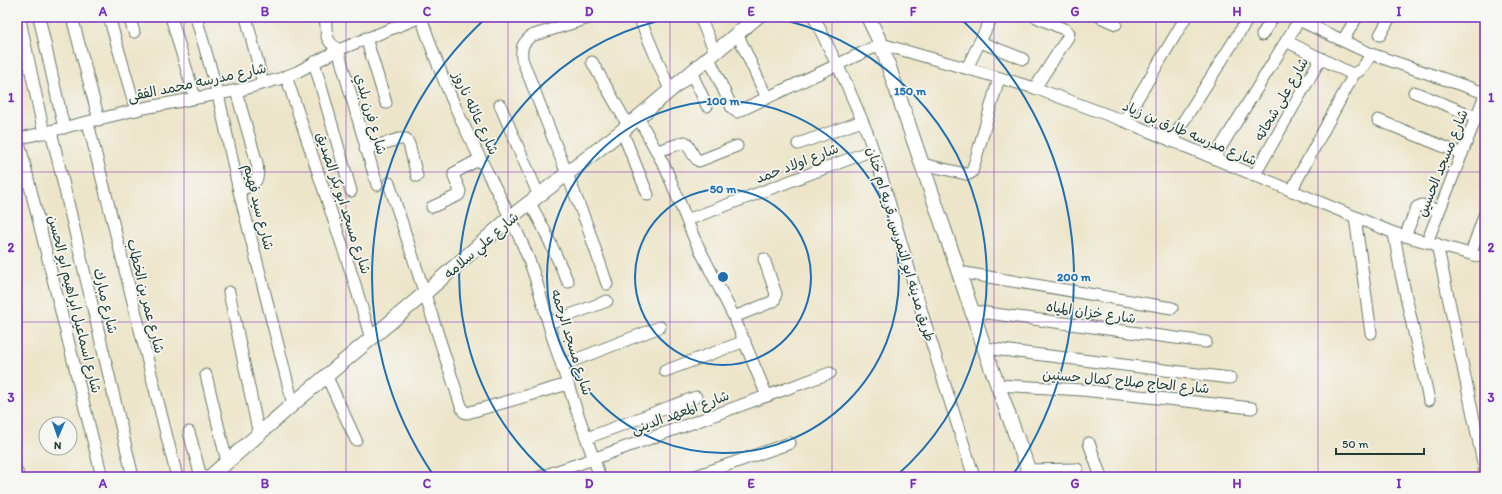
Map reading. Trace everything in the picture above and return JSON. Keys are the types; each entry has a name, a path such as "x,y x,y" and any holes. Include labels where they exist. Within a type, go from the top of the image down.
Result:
{"street":[{"path":"39,17 64,128"},
{"path":"72,17 99,120"},
{"path":"109,17 136,110"},
{"path":"129,17 134,32"},
{"path":"171,17 195,98"},
{"name":"شارع سيد فهيم","path":"196,17 218,94 239,191 293,404"},
{"path":"246,17 263,83"},
{"path":"325,17 326,37 329,43 338,50"},
{"name":"شارع مدرسه محمد الفقى","path":"17,137 88,123 136,110 236,91 263,83 286,76 338,50 421,17"},
{"name":"شارع عائله ناروز","path":"421,17 450,97 511,218"},
{"path":"592,17 531,36 524,42 521,48 522,59 587,225 607,284"},
{"path":"639,17 670,90"},
{"path":"700,17 712,55 734,110 737,112 881,44"},
{"name":"شارع علي سلامه","path":"210,477 511,218 629,124 757,17"},
{"name":"طريق مدينه ابو النمرس, قريه ام خنان","path":"814,17 838,65 873,150 974,477"},
{"path":"868,17 881,44 972,311 1030,474 1077,469"},
{"path":"967,68 992,17"},
{"path":"1035,88 1068,37 1069,33 1066,30 1036,17"},
{"path":"1100,17 1116,24"},
{"path":"1124,121 1186,17"},
{"path":"1171,141 1249,17"},
{"path":"1262,35 1273,17"},
{"path":"1343,40 1357,17"},
{"path":"1380,35 1390,17"},
{"path":"1214,158 1300,18 1371,54 1485,94"},
{"name":"شارع مبارك","path":"20,20 133,477"},
{"path":"737,33 767,98"},
{"path":"366,38 386,103"},
{"path":"1286,41 1354,74"},
{"path":"980,42 1023,59"},
{"name":"شارع مدرسه طارق بن زياد","path":"881,44 1035,88 1124,121 1394,233 1485,258"},
{"name":"شارع فرن بلدي","path":"338,50 365,149 377,185"},
{"path":"1291,191 1354,74 1361,70 1371,54"},
{"name":"شارع على شحاته","path":"1254,176 1321,58"},
{"path":"314,62 351,191"},
{"path":"592,62 629,124 648,195"},
{"path":"691,72 707,106"},
{"name":"شارع مسجد ابو بكر الصديق","path":"286,76 354,281 371,339"},
{"path":"922,164 968,174 972,172 999,78"},
{"path":"236,91 257,163 258,173 256,181 252,185 239,191"},
{"path":"1414,92 1476,117"},
{"name":"شارع مسجد الحسين","path":"1432,243 1439,212 1485,94"},
{"path":"500,105 543,227 568,282"},
{"path":"1378,120 1462,154"},
{"path":"798,144 862,121"},
{"name":"شارع عمر بن الخطاب","path":"88,123 177,477"},
{"path":"629,124 658,151 702,256 734,317 767,396"},
{"name":"شارع اسماعيل ابراهيم ابو الحسن","path":"17,137 102,477"},
{"path":"365,149 399,139 406,139 409,144 418,176"},
{"path":"658,151 685,142 688,144 696,159 699,161 737,146"},
{"name":"شارع اولاد حمد","path":"687,220 873,150"},
{"path":"432,208 459,195 460,191 454,177 454,173 480,159"},
{"path":"389,183 464,412 467,413 568,384"},
{"path":"1405,236 1417,207 1422,206 1439,212"},
{"path":"1471,253 1485,213"},
{"path":"1355,217 1371,333"},
{"name":"شارع مسجد الرحمه","path":"511,218 539,288 568,384 600,477"},
{"path":"1394,233 1401,274 1429,400"},
{"path":"1432,243 1485,472"},
{"path":"734,317 776,298 764,259"},
{"path":"959,272 1172,308"},
{"path":"229,292 259,435"},
{"path":"549,323 607,301"},
{"name":"شارع خزان المياه","path":"972,311 1206,342"},
{"path":"562,365 660,327"},
{"path":"665,371 745,341"},
{"path":"985,348 1230,378"},
{"name":"شارع المعهد الدينى","path":"540,477 594,459 830,373"},
{"path":"206,375 227,462"},
{"path":"328,376 356,440"},
{"name":"شارع الحاج صلاح كمال حسنين","path":"998,385 1082,390 1252,408"},
{"path":"587,438 696,397"},
{"path":"189,432 201,477"},
{"path":"1089,442 1101,477"},
{"path":"693,477 790,443"},
{"path":"17,472 18,477"}]}
